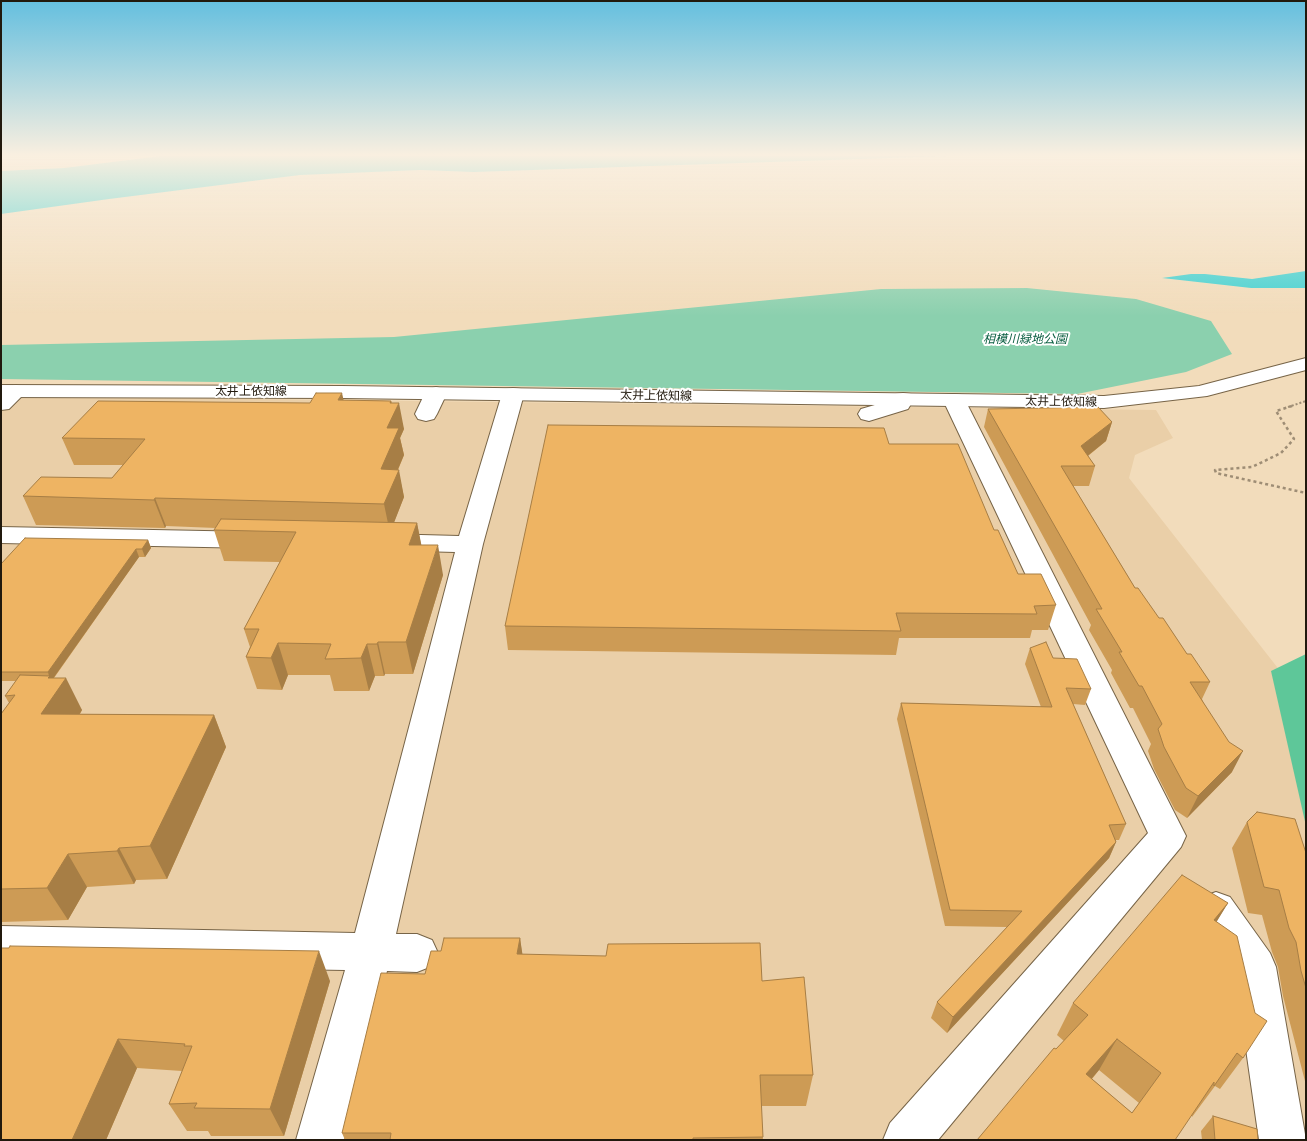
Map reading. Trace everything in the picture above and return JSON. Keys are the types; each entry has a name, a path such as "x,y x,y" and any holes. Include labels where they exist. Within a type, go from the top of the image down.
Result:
{"street":[{"name":"太井上依知線","path":"6,395 436,393 1104,402 1163,398 1200,392 1306,364"},
{"path":"426,414 436,393"},
{"path":"320,1140 371,952 470,544 513,394"},
{"path":"869,414 900,404 903,399"},
{"path":"908,1140 1168,836 954,400"},
{"path":"1,535 281,540"},
{"path":"360,542 470,544"},
{"path":"1216,910 1254,967 1283,1140"},
{"path":"1,945 418,953"}],"path":[{"path":"1306,401 1276,411 1294,440 1282,453 1252,467 1215,470 1216,473 1306,493"}],"shaded area":[{"path":"1,396 1156,410 1173,438 1135,455 1129,478 1306,704 1306,1140 1,1140"}],"green space":[{"name":"相模川緑地公園","path":"1027,288 1136,299 1211,321 1232,354 1186,372 1077,394 1,379 1,345 394,337 881,289"},
{"path":"1306,654 1306,826 1271,671"}],"water":[{"path":"1,209 35,209 1,214"},
{"path":"1306,271 1306,288 1251,288 1162,278 1205,274 1252,279"}],"building":[{"path":"316,393 342,393 338,400 391,401 390,403 399,403 387,428 399,428 381,469 399,470 384,504 23,496 41,477 112,478 145,439 62,438 98,401 310,403"},
{"path":"1098,407 1112,422 1081,446 1095,466 1061,466 1135,588 1138,588 1159,618 1163,618 1187,654 1191,654 1210,682 1190,682 1229,742 1243,751 1198,796 1186,788 1164,747 1158,729 1162,724 1142,686 1139,686 1119,652 1122,652 1096,609 1102,609 988,409"},
{"path":"548,425 884,428 889,444 958,444 994,530 998,530 1018,574 1041,574 1056,605 1034,606 1037,614 896,613 901,631 505,626"},
{"path":"221,519 417,523 409,545 438,545 406,642 367,644 361,658 325,659 331,644 278,643 271,658 246,657 259,629 244,629 296,532 214,530"},
{"path":"25,538 148,540 142,549 136,549 48,672 1,672 1,564"},
{"path":"1046,642 1053,658 1077,659 1091,689 1066,688 1126,824 1109,825 1116,842 953,1017 937,1002 1022,911 950,910 901,703 1052,707 1030,648"},
{"path":"20,675 66,678 41,714 214,715 150,846 119,848 117,851 68,854 47,888 1,889 1,714 15,695 5,696"},
{"path":"1257,812 1295,819 1306,853 1306,988 1296,942 1289,928 1279,890 1264,887 1247,822"},
{"path":"1182,875 1228,903 1214,920 1237,936 1255,1013 1267,1021 1243,1058 1237,1053 1214,1086 1214,1082 1175,1140 977,1140 1054,1048 1056,1049 1088,1015 1073,1003","holes":["1117,1039 1161,1073 1132,1113 1086,1074"]},
{"path":"444,938 520,938 517,954 606,956 608,944 760,943 762,981 804,977 813,1075 760,1075 763,1137 693,1138 693,1140 390,1140 391,1133 342,1133 381,973 425,974 431,951 441,951"},
{"path":"10,946 319,951 270,1109 194,1108 197,1103 169,1104 192,1046 118,1039 72,1140 1,1140 1,948 9,948"},
{"path":"1213,1116 1257,1129 1258,1140 1215,1140"}]}
